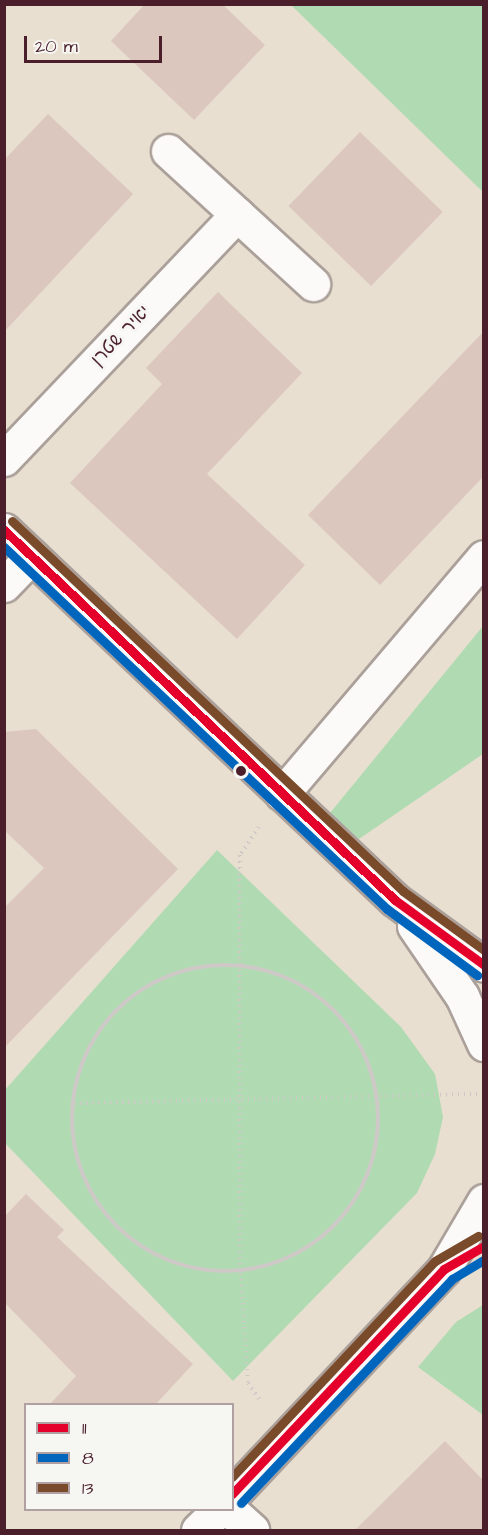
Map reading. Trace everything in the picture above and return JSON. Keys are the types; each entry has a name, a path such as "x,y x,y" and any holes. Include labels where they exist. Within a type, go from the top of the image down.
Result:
{"street":[{"path":"168,151 312,284"},
{"name":"יאיר שטרן","path":"4,459 237,214"},
{"path":"4,530 395,900 483,965"},
{"path":"4,585 32,556"},
{"path":"282,794 483,557"},
{"path":"395,900 462,996 483,1044"},
{"path":"234,1493 444,1269 483,1201"},
{"path":"444,1269 483,1246"},
{"path":"198,1530 217,1511"},
{"path":"232,1511 252,1530"}],"path":[{"path":"282,794 240,855 241,1273 248,1383 286,1438"},
{"path":"242,964 293,979 335,1009 366,1053 379,1096 375,1158 336,1226 293,1258 241,1273 201,1272 151,1254 109,1221 81,1175 71,1122 79,1069 100,1028 138,990 188,968 242,964"},
{"path":"74,1103 483,1094"}],"green space":[{"path":"291,5 483,5 483,192"},
{"path":"483,626 483,754 359,839 330,813"},
{"path":"217,850 401,1027 435,1074 443,1117 435,1154 417,1193 233,1381 4,1142 5,1090"},
{"path":"483,1305 483,1415 418,1367 456,1322"}],"building":[{"path":"145,4 222,4 265,45 194,120 111,41"},
{"path":"48,114 133,194 4,332 4,160"},
{"path":"360,132 443,212 371,286 288,206"},
{"path":"218,292 302,373 207,474 305,565 237,639 70,483 162,384 146,368"},
{"path":"483,332 483,477 380,585 308,515"},
{"path":"36,729 178,869 4,1048 4,908 44,868 4,830 4,732"},
{"path":"26,1194 64,1230 57,1237 193,1364 157,1403 51,1403 76,1376 4,1302 4,1217"},
{"path":"445,1441 483,1480 483,1530 355,1530"}],"transit line":[{"name":"13","path":"12,521 403,891 484,950"},
{"name":"11","path":"4,530 395,900 484,965"},
{"name":"8","path":"4,547 387,909 477,975"},
{"name":"13","path":"234,1475 435,1261 478,1236"},
{"name":"11","path":"234,1492 444,1269 484,1246"},
{"name":"8","path":"241,1503 452,1279 484,1260"}]}
